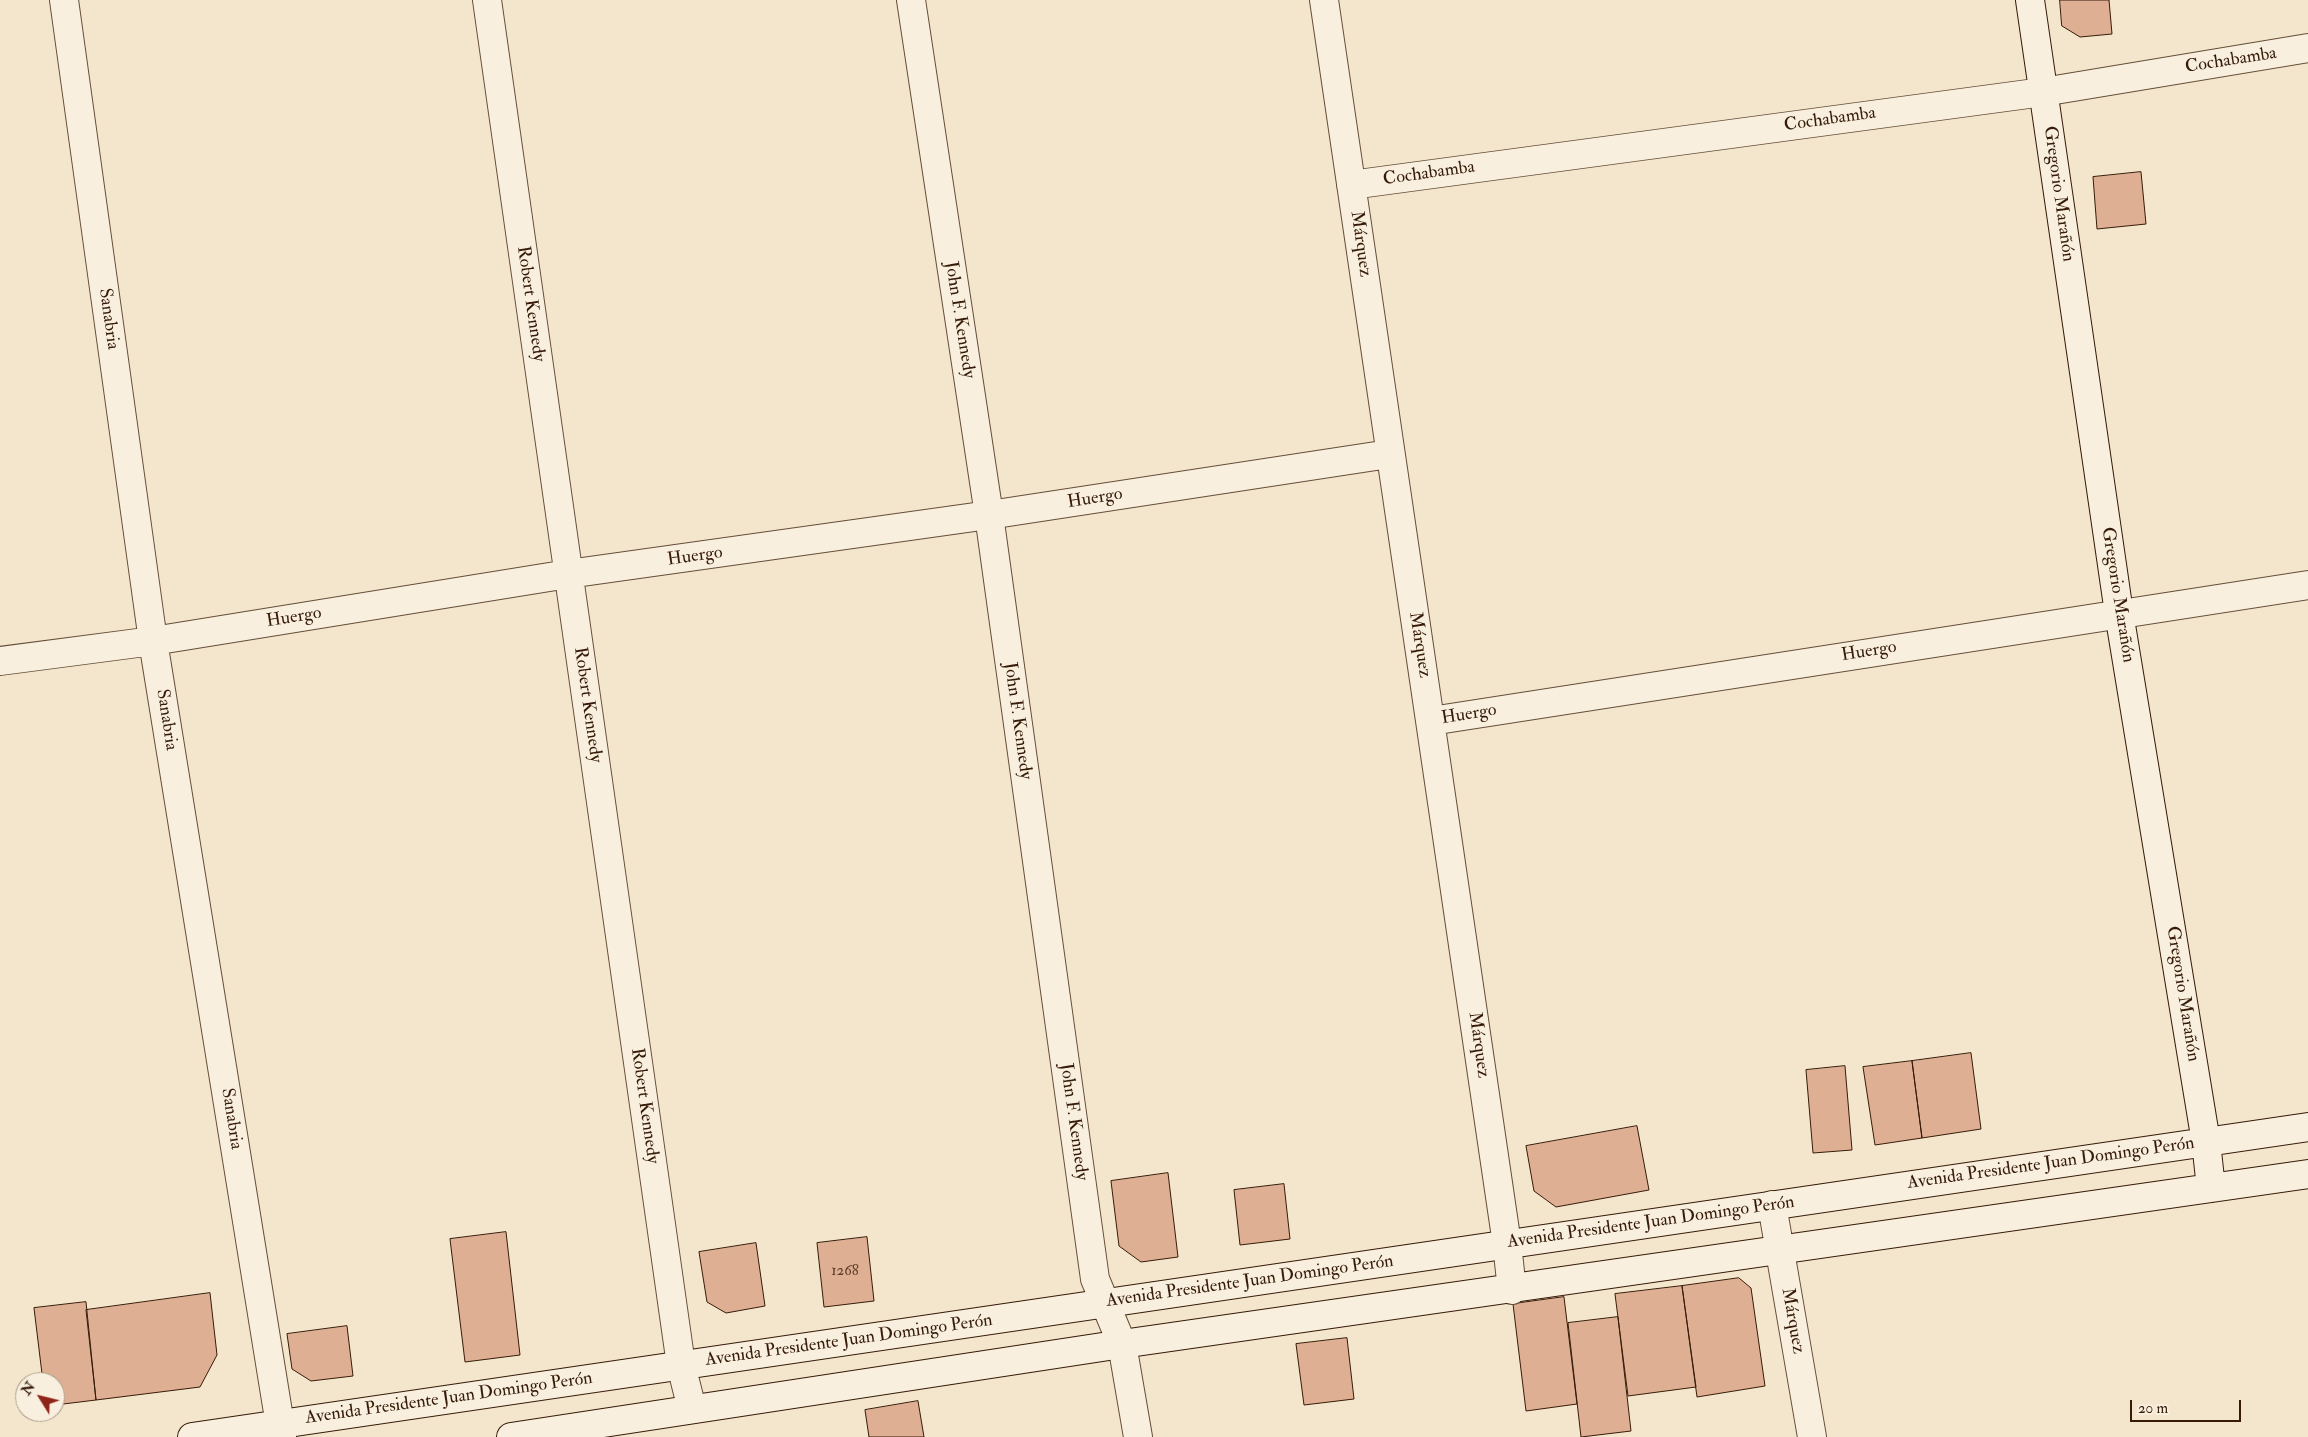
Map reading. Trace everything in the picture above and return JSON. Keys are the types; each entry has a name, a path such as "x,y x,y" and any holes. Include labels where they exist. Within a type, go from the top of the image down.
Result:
{"street":[{"name":"Sanabria","path":"64,0 153,641 281,1430"},
{"name":"Robert Kennedy","path":"488,0 681,1365 692,1409"},
{"name":"John F. Kennedy","path":"911,0 989,515 1095,1279 1122,1344 1138,1437"},
{"name":"Márquez","path":"1324,0 1389,454 1431,721 1507,1244 1512,1290"},
{"name":"Gregorio Marañón","path":"2030,0 2119,613 2206,1142 2211,1188"},
{"name":"Cochabamba","path":"1351,185 2043,92 2308,48"},
{"name":"Huergo","path":"0,661 153,641 568,574 989,515 1389,454"},
{"name":"Huergo","path":"1431,721 2308,585"},
{"name":"Avenida Presidente Juan Domingo Perón","path":"192,1437 281,1430 681,1365 2308,1127"},
{"path":"511,1437 1122,1344 1512,1290 2308,1174"},
{"name":"Márquez","path":"1772,1205 1812,1437"}],"building":[{"path":"2060,0 2109,0 2112,34 2080,37 2062,26"},
{"path":"2141,172 2146,224 2097,229 2093,177"},
{"path":"1971,1053 1981,1129 1922,1138 1912,1061"},
{"path":"1912,1061 1922,1138 1875,1145 1863,1067"},
{"path":"1845,1066 1852,1150 1813,1153 1806,1070"},
{"path":"1637,1126 1649,1190 1556,1207 1534,1191 1526,1146"},
{"path":"1168,1173 1178,1257 1141,1262 1119,1246 1111,1181"},
{"path":"1284,1184 1290,1239 1240,1245 1234,1190"},
{"path":"506,1232 520,1355 465,1362 450,1239"},
{"path":"867,1237 874,1301 824,1307 817,1243"},
{"path":"756,1243 765,1306 726,1313 707,1302 699,1252"},
{"path":"1739,1278 1751,1288 1765,1386 1697,1397 1682,1286"},
{"path":"1682,1286 1696,1387 1628,1396 1615,1294"},
{"path":"210,1293 217,1355 200,1387 96,1400 86,1310"},
{"path":"1564,1297 1577,1404 1526,1411 1513,1304"},
{"path":"86,1302 96,1400 65,1404 65,1372 42,1372 34,1308"},
{"path":"1618,1317 1631,1431 1581,1437 1568,1323"},
{"path":"347,1326 353,1376 311,1381 292,1369 287,1334"},
{"path":"1347,1338 1354,1399 1304,1405 1296,1344"},
{"path":"918,1401 924,1437 869,1437 865,1410"}]}
